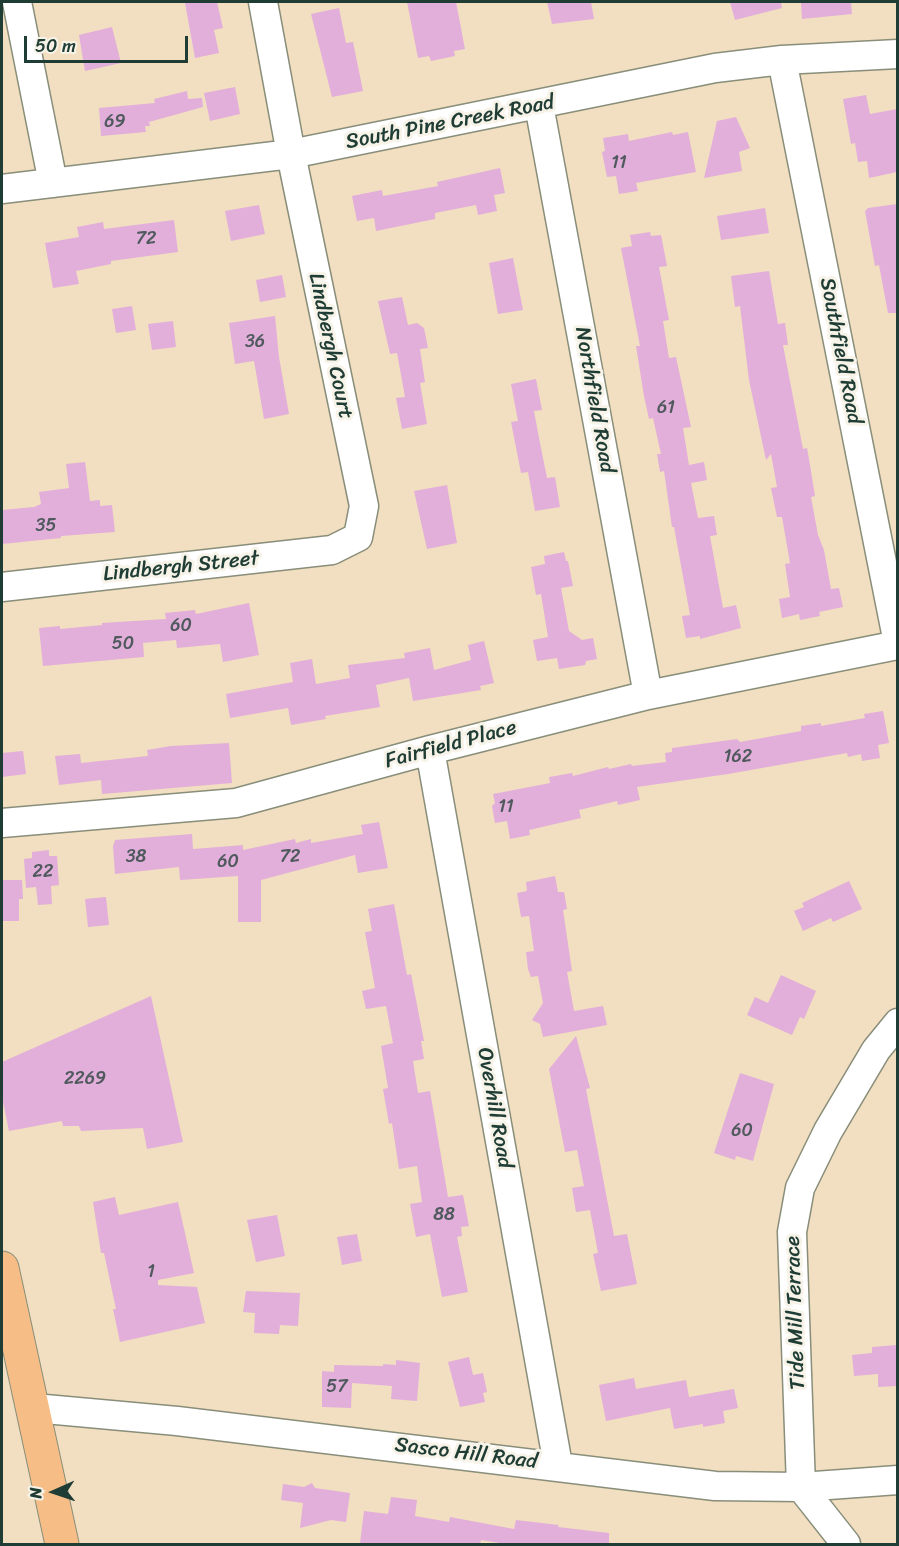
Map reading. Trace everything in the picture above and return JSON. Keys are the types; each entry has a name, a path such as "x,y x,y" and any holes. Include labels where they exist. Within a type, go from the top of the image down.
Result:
{"main road":[{"path":"2,1268 62,1545"}],"street":[{"path":"17,2 53,183"},
{"name":"Lindbergh Court","path":"263,2 291,154 364,506 358,537"},
{"name":"South Pine Creek Road","path":"2,189 291,154 715,68 782,60 897,54"},
{"name":"Southfield Road","path":"782,60 897,644"},
{"name":"Northfield Road","path":"539,105 648,695"},
{"name":"Lindbergh Street","path":"2,587 332,550 358,537"},
{"name":"Fairfield Place","path":"2,823 236,804 430,750 648,695 897,644"},
{"name":"Overhill Road","path":"430,750 558,1465"},
{"name":"Tide Mill Terrace","path":"801,1487 792,1232 800,1188 828,1131 876,1050 897,1023"},
{"name":"Sasco Hill Road","path":"34,1408 132,1416 558,1465 715,1486 801,1487 897,1480"},
{"path":"801,1487 846,1545"}],"building":[{"path":"217,2 223,28 214,30 219,53 195,58 185,3"},
{"path":"407,2 456,2 465,49 454,51 455,56 431,61 429,56 418,58"},
{"path":"547,2 591,2 594,19 552,24"},
{"path":"730,2 781,2 782,8 735,20"},
{"path":"801,2 851,2 852,14 802,19"},
{"path":"339,8 346,43 353,42 363,91 332,97 311,14"},
{"path":"112,27 121,63 85,71 79,35"},
{"path":"235,87 240,114 210,121 204,93"},
{"path":"187,91 188,99 202,98 203,107 149,122 150,126 145,126 146,132 101,136 99,108 155,103 154,99"},
{"path":"866,95 870,114 897,109 897,172 869,178 867,161 858,162 855,143 851,144 843,99"},
{"path":"736,117 750,148 739,152 742,171 704,178 717,121"},
{"path":"672,132 673,135 688,132 696,172 636,183 638,191 619,194 616,176 607,177 602,152 605,151 603,138 628,134 629,141"},
{"path":"500,168 505,193 494,195 497,211 478,215 476,205 435,213 435,219 376,231 374,218 357,221 352,196 382,190 383,196 438,186 437,182"},
{"path":"897,204 897,313 888,313 879,265 875,266 865,211 868,208"},
{"path":"259,205 265,234 231,241 225,211"},
{"path":"765,208 769,233 721,240 717,216"},
{"path":"174,220 178,252 111,261 111,264 76,271 79,284 53,288 45,243 79,237 77,227 103,222 104,229"},
{"path":"650,232 651,236 661,235 667,266 659,267 669,320 663,321 669,358 676,357 691,427 683,428 689,465 704,462 707,480 691,483 698,518 714,516 717,535 710,536 723,608 736,605 741,628 700,639 700,636 686,638 682,616 690,615 674,527 672,527 664,471 660,472 657,454 661,454 653,418 649,419 644,396 636,346 640,346 621,248 632,246 630,235"},
{"path":"513,258 523,310 498,314 489,263"},
{"path":"769,271 778,324 785,323 788,345 783,345 803,449 807,448 815,496 811,497 818,535 824,550 831,589 839,588 843,607 819,612 820,616 800,620 799,614 782,618 779,599 790,597 785,564 790,563 782,517 777,517 771,488 777,487 771,454 766,460 749,380 740,306 735,307 731,276"},
{"path":"282,275 286,297 260,302 256,280"},
{"path":"402,297 408,325 417,323 424,328 428,348 420,349 425,382 420,383 427,424 402,429 396,398 405,397 397,353 390,354 378,301"},
{"path":"132,306 136,330 116,333 112,309"},
{"path":"275,316 279,357 289,414 264,419 254,361 235,364 229,323"},
{"path":"173,321 176,347 152,350 148,324"},
{"path":"536,379 542,410 534,411 539,438 547,478 555,477 560,507 535,511 528,472 521,473 511,422 518,421 511,384"},
{"path":"85,462 90,501 100,500 100,506 112,505 115,532 2,544 2,510 34,507 41,504 39,492 69,488 66,464"},
{"path":"447,485 457,543 427,549 414,491"},
{"path":"564,552 573,586 561,588 569,631 582,640 593,638 597,659 586,661 585,665 559,669 557,658 537,661 533,640 548,637 541,594 536,595 531,567 545,564 544,556"},
{"path":"249,603 259,655 223,662 220,644 177,648 176,640 143,643 144,657 43,666 39,628 60,626 60,629 102,625 102,623 166,619 165,613 195,610 196,614"},
{"path":"484,641 494,683 480,686 481,690 413,701 409,678 376,685 380,707 325,716 326,719 291,725 288,708 230,718 226,694 293,682 290,663 312,659 316,684 350,678 348,665 405,658 404,653 430,648 434,670 471,660 468,645"},
{"path":"883,711 889,743 878,745 880,758 862,761 861,754 848,757 847,753 637,787 640,800 618,805 617,801 579,810 581,818 529,830 530,835 510,839 507,821 495,823 492,806 495,803 493,794 550,783 549,777 572,773 573,776 631,764 632,766 666,762 665,753 672,752 672,748 737,739 740,742 801,731 801,726 821,723 821,726 865,718 864,714"},
{"path":"229,743 232,783 102,794 101,780 59,785 55,756 80,754 81,763 148,756 147,750 171,746"},
{"path":"23,751 26,774 2,777 2,753"},
{"path":"379,822 388,868 358,873 355,855 261,880 261,922 238,922 238,876 180,880 179,867 115,874 113,846 115,840 192,834 193,849 243,845 243,850 295,839 296,843 311,839 311,843 363,834 361,825"},
{"path":"49,850 49,856 57,856 59,885 51,886 52,904 38,905 36,887 26,888 24,859 32,858 32,852"},
{"path":"555,876 558,892 564,892 567,909 563,910 572,971 567,972 574,1011 603,1006 607,1025 543,1037 540,1024 532,1020 543,1003 538,976 531,977 528,969 526,952 534,951 529,916 521,917 517,893 527,891 526,882"},
{"path":"2,880 22,880 23,899 19,899 19,921 2,921"},
{"path":"849,881 862,909 833,922 831,918 803,931 794,911 804,907 802,903"},
{"path":"106,897 109,925 88,927 85,899"},
{"path":"394,904 407,975 411,974 424,1041 421,1041 424,1059 413,1061 418,1093 430,1091 448,1197 463,1195 469,1226 461,1227 462,1236 457,1237 468,1292 442,1297 430,1234 416,1237 410,1204 422,1202 417,1166 399,1169 392,1123 389,1124 383,1089 388,1088 381,1046 393,1043 386,1006 366,1009 362,991 375,988 365,932 372,931 368,909"},
{"path":"781,975 816,991 804,1019 800,1017 792,1035 747,1015 755,997 768,1003"},
{"path":"151,996 183,1142 147,1149 143,1128 81,1131 79,1126 63,1126 62,1121 9,1131 2,1097 2,1062"},
{"path":"576,1036 590,1088 586,1089 614,1236 627,1234 637,1284 601,1291 593,1254 598,1253 590,1210 576,1212 572,1188 584,1186 577,1150 565,1152 549,1069"},
{"path":"740,1073 774,1084 753,1161 736,1156 735,1160 714,1153"},
{"path":"115,1197 119,1215 178,1202 194,1273 158,1280 158,1285 197,1287 205,1323 120,1342 113,1309 116,1309 104,1253 101,1253 93,1202"},
{"path":"277,1215 285,1256 256,1262 247,1220"},
{"path":"357,1234 362,1261 342,1265 337,1237"},
{"path":"246,1291 300,1293 298,1326 280,1325 279,1334 254,1333 255,1313 243,1312"},
{"path":"897,1345 897,1386 878,1387 878,1374 854,1376 852,1355 872,1353 872,1347"},
{"path":"469,1357 473,1375 483,1373 487,1392 483,1393 485,1402 460,1407 448,1362"},
{"path":"396,1360 420,1363 417,1401 391,1399 392,1386 352,1383 351,1408 322,1407 322,1371 334,1372 334,1365 396,1365"},
{"path":"634,1378 636,1389 686,1380 689,1397 734,1389 738,1408 723,1411 725,1423 703,1427 703,1424 674,1429 670,1408 606,1421 599,1385"},
{"path":"312,1483 315,1488 350,1493 346,1522 331,1520 300,1528 303,1503 281,1500 283,1484 304,1487"},
{"path":"391,1497 417,1500 415,1516 449,1522 450,1517 514,1529 516,1520 559,1525 558,1527 609,1533 609,1545 512,1545 481,1540 480,1545 360,1543 364,1511 388,1514"}]}
